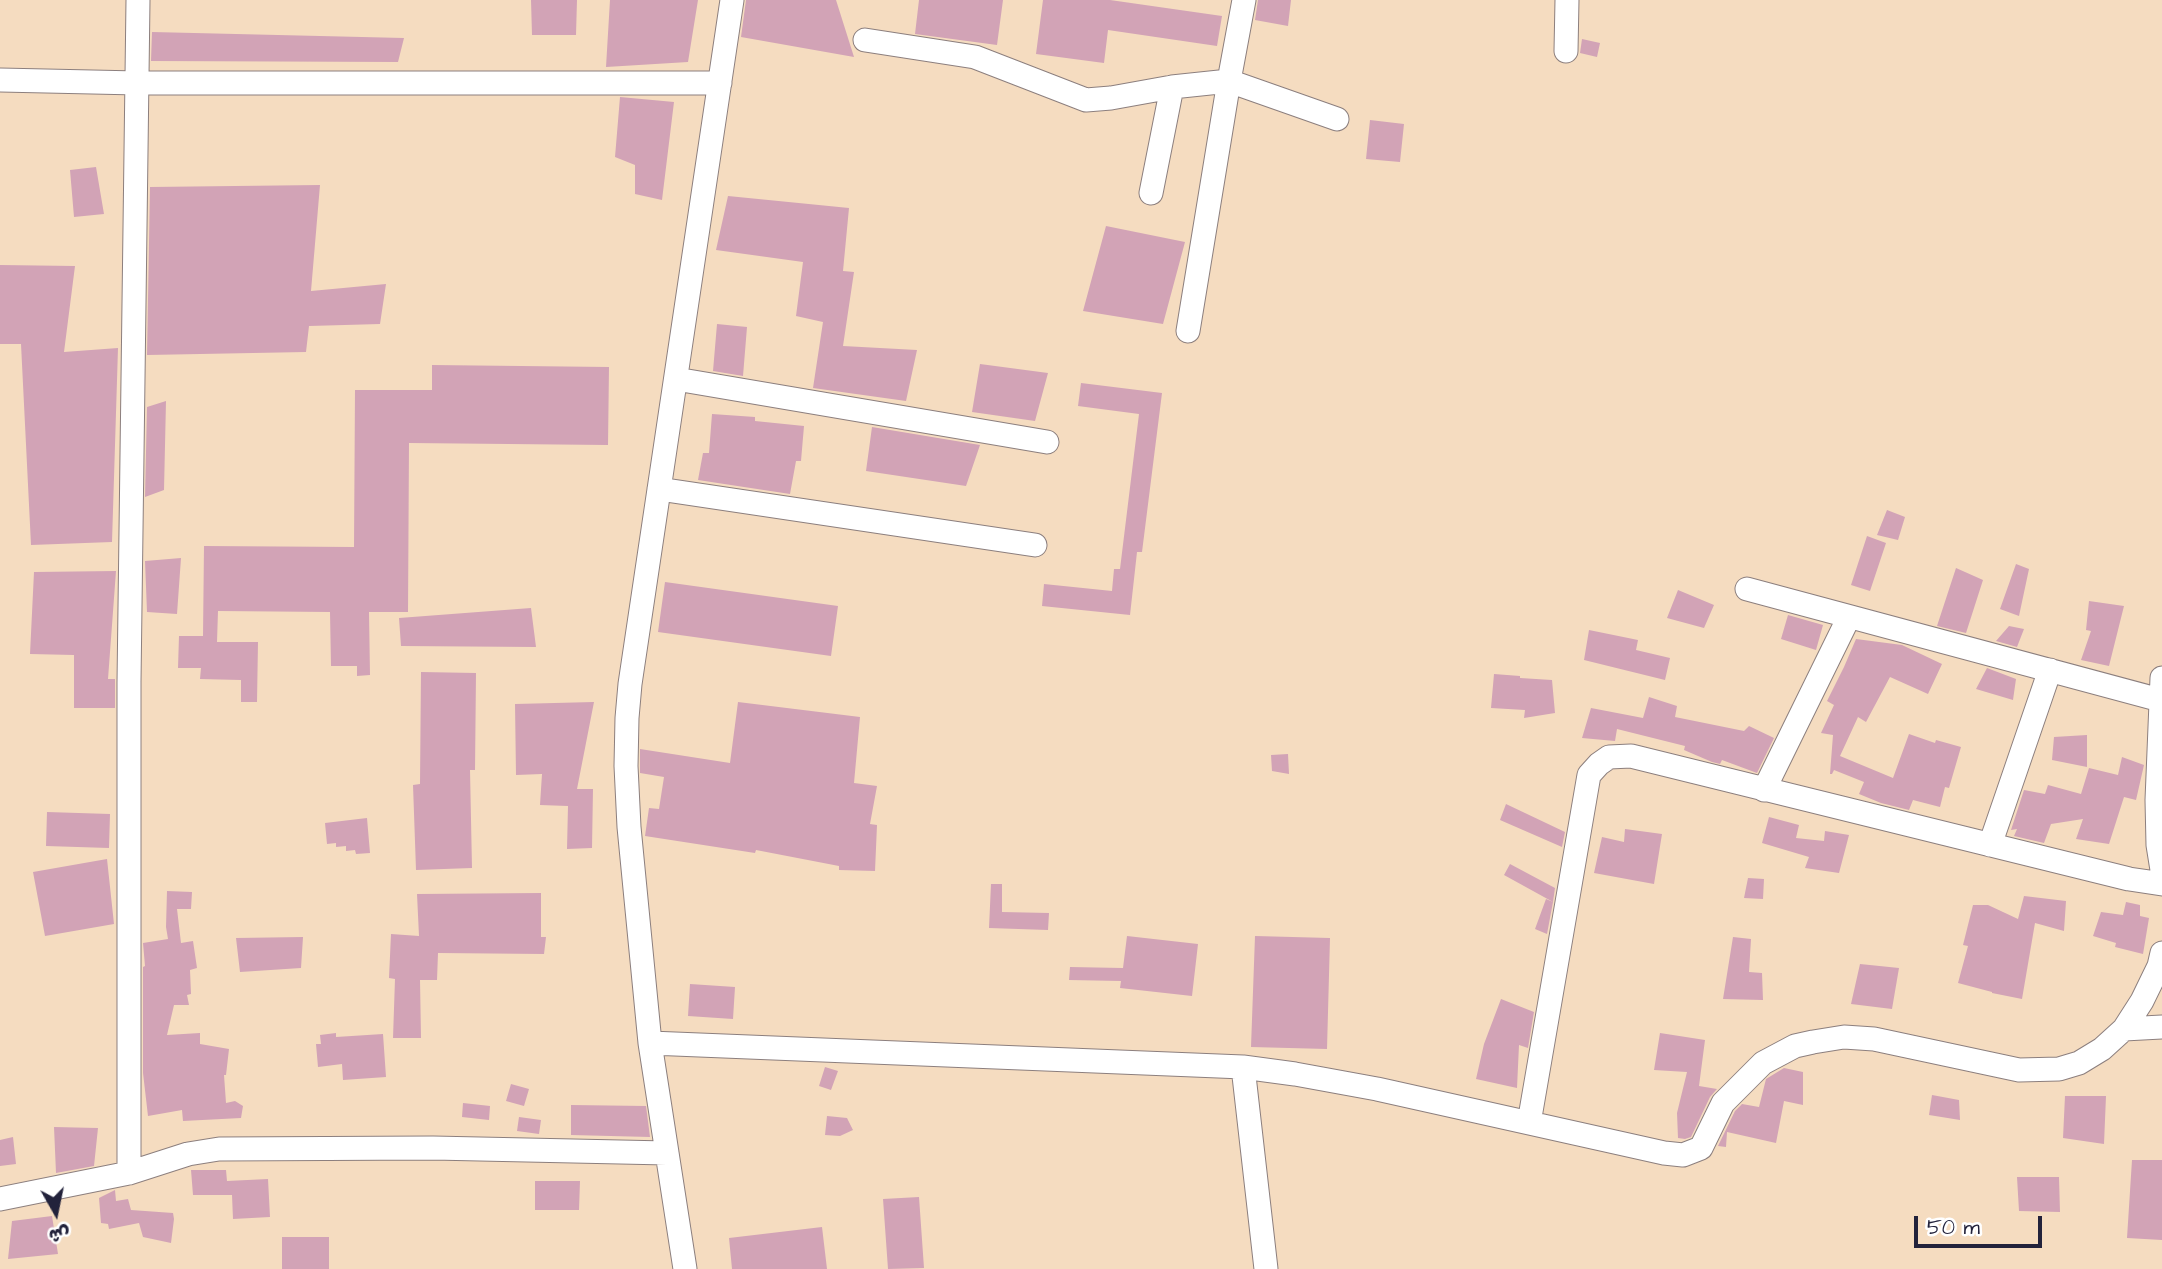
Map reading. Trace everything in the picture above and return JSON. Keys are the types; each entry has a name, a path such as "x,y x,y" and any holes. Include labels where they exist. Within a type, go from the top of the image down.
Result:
{"street":[{"path":"129,1173 129,682 138,0"},
{"path":"685,1269 650,1042 633,882 626,766 630,684 732,0"},
{"path":"1188,331 1228,81 1244,0"},
{"path":"1566,51 1567,0"},
{"path":"865,40 975,57 1086,100 1228,81 1337,119"},
{"path":"0,80 138,83 720,83"},
{"path":"1151,193 1172,87"},
{"path":"676,379 1047,443"},
{"path":"659,489 1035,545"},
{"path":"1747,589 2050,670 2161,689 2157,800 2158,845 2162,870"},
{"path":"1764,790 1849,617"},
{"path":"1990,845 2050,670"},
{"path":"1529,1123 1589,775 1609,757 1632,756 2129,879 2162,884"},
{"path":"650,1042 1243,1067 1377,1089 1683,1155 1701,1148 1706,1143 1715,1117 1738,1087 1763,1063 1795,1046 1844,1037 1874,1039 2019,1070 2059,1069 2080,1063 2102,1049 2124,1029 2142,1001 2161,961"},
{"path":"2124,1029 2162,1027"},
{"path":"1243,1067 1266,1269"},
{"path":"0,1199 129,1173 188,1154 219,1149 433,1148 667,1153"}],"building":[{"path":"531,0 577,0 576,35 532,35"},
{"path":"610,0 698,0 688,62 606,67"},
{"path":"746,0 836,0 854,57 741,37"},
{"path":"919,0 1003,0 997,45 915,34"},
{"path":"1043,0 1110,0 1222,16 1217,46 1108,30 1104,63 1036,54"},
{"path":"1258,0 1291,0 1288,26 1255,20"},
{"path":"152,32 404,38 398,62 151,61"},
{"path":"1582,39 1600,43 1597,57 1580,53"},
{"path":"620,97 674,102 662,200 635,194 635,165 615,157"},
{"path":"1370,120 1404,124 1400,162 1366,159"},
{"path":"96,167 104,214 74,217 70,170"},
{"path":"320,185 311,291 386,284 380,324 309,326 306,352 147,355 150,187"},
{"path":"728,196 849,208 843,271 854,272 843,346 917,350 906,401 813,388 823,322 796,316 803,262 716,250"},
{"path":"1106,226 1185,242 1163,324 1083,311"},
{"path":"0,265 75,266 64,352 118,348 112,542 31,545 21,344 0,344"},
{"path":"717,324 747,327 743,376 713,371"},
{"path":"980,364 1048,373 1035,421 972,412"},
{"path":"432,365 609,367 608,445 409,443 408,612 369,612 370,675 357,676 357,666 331,666 330,612 218,611 217,642 258,642 257,702 241,702 241,680 200,679 201,668 178,668 179,636 203,636 204,546 354,547 355,390 432,390"},
{"path":"1081,383 1162,393 1142,552 1137,552 1130,615 1042,606 1044,584 1112,591 1114,569 1120,569 1139,414 1078,406"},
{"path":"166,401 164,490 145,497 147,407"},
{"path":"712,414 755,417 755,421 804,426 801,461 796,461 790,494 698,480 703,453 709,453"},
{"path":"872,427 980,445 966,486 866,471"},
{"path":"1887,510 1905,517 1898,540 1877,535"},
{"path":"1867,536 1886,543 1870,591 1851,585"},
{"path":"181,558 177,614 147,612 145,561"},
{"path":"2016,564 2029,569 2019,616 2000,609"},
{"path":"1956,568 1983,580 1966,633 1937,626"},
{"path":"116,571 108,679 115,679 115,708 74,708 74,655 30,654 34,572"},
{"path":"665,582 838,606 831,656 658,632"},
{"path":"1678,590 1714,605 1704,628 1667,618"},
{"path":"2089,601 2124,606 2109,666 2081,660 2091,631 2086,630"},
{"path":"531,608 536,647 401,646 399,618"},
{"path":"1788,615 1823,625 1816,650 1781,639"},
{"path":"2009,626 2024,629 2017,647 1996,641"},
{"path":"1589,630 1638,640 1636,650 1670,658 1665,680 1584,660"},
{"path":"1856,639 1902,645 1942,664 1928,694 1890,677 1866,722 1858,717 1840,756 1893,778 1909,734 1935,743 1936,740 1961,747 1949,788 1945,787 1940,807 1913,800 1909,810 1881,803 1859,794 1864,782 1834,770 1830,774 1833,735 1821,733 1834,705 1827,701"},
{"path":"1987,668 2016,679 2013,700 1976,689"},
{"path":"421,672 476,673 475,770 470,770 472,868 416,870 413,785 420,784"},
{"path":"1494,674 1552,680 1555,713 1524,718 1525,710 1491,708"},
{"path":"1649,697 1677,706 1675,717 1744,731 1749,726 1774,738 1757,773 1722,760 1720,764 1712,762 1684,750 1685,746 1617,729 1615,741 1582,738 1591,708 1643,718"},
{"path":"594,702 577,789 593,789 592,848 567,849 568,806 540,805 542,774 516,775 515,704"},
{"path":"738,702 860,717 854,783 877,786 870,824 877,825 875,871 839,870 839,866 756,850 755,853 645,836 649,808 659,809 664,777 640,773 640,749 730,763"},
{"path":"2087,735 2087,767 2052,760 2054,737"},
{"path":"1288,754 1289,774 1272,771 1271,755"},
{"path":"2122,757 2144,765 2136,800 2124,797 2109,844 2076,839 2083,819 2051,824 2044,843 2014,836 2017,829 2011,830 2024,790 2045,794 2048,785 2081,794 2089,768 2118,775"},
{"path":"1506,804 1565,832 1562,847 1500,820"},
{"path":"47,812 110,814 109,848 46,846"},
{"path":"1769,817 1799,825 1796,838 1824,841 1825,831 1849,835 1839,873 1805,868 1809,857 1762,843"},
{"path":"367,818 370,853 356,854 355,850 346,851 346,846 327,844 325,823"},
{"path":"1625,829 1662,834 1654,884 1594,873 1602,837 1624,842"},
{"path":"107,859 114,924 45,936 33,872"},
{"path":"1510,864 1555,888 1553,902 1504,875"},
{"path":"1748,878 1764,879 1763,899 1744,898"},
{"path":"991,884 1002,884 1002,912 1049,913 1048,930 989,928"},
{"path":"167,891 192,892 191,909 177,909 181,943 193,941 197,968 190,970 191,994 187,995 189,1005 174,1005 167,1035 200,1033 200,1044 229,1049 224,1075 226,1103 235,1101 243,1106 241,1118 183,1121 182,1110 148,1116 143,1073 143,943 168,939"},
{"path":"541,893 541,937 546,937 544,954 438,953 437,980 420,980 421,1038 393,1038 395,979 389,978 391,934 419,936 417,894"},
{"path":"2024,896 2066,901 2064,931 2035,923 2022,999 1958,983 1968,946 1963,945 1973,905 1988,905 2018,919"},
{"path":"1546,899 1553,902 1547,934 1535,929"},
{"path":"2126,902 2140,905 2140,916 2149,918 2143,954 2115,947 2116,943 2093,936 2101,912 2123,915"},
{"path":"1127,936 1198,944 1192,996 1120,988 1121,981 1069,980 1070,967 1123,968"},
{"path":"1255,936 1330,938 1327,1049 1251,1047"},
{"path":"303,937 301,968 240,972 236,938"},
{"path":"1733,937 1751,939 1749,972 1762,973 1763,1000 1723,999"},
{"path":"1860,964 1899,968 1892,1009 1851,1004"},
{"path":"690,984 735,987 733,1019 688,1016"},
{"path":"1501,999 1534,1012 1528,1048 1519,1045 1517,1088 1476,1079 1484,1044"},
{"path":"336,1033 336,1037 383,1034 386,1077 343,1080 342,1064 318,1067 316,1044 321,1044 320,1035"},
{"path":"1660,1033 1705,1040 1699,1086 1717,1089 1710,1097 1691,1137 1685,1139 1678,1138 1677,1113 1687,1072 1654,1070"},
{"path":"825,1067 838,1071 831,1090 819,1086"},
{"path":"1784,1068 1803,1072 1803,1105 1784,1101 1776,1143 1727,1132 1726,1147 1718,1146 1735,1111 1742,1104 1759,1107 1766,1079"},
{"path":"511,1084 529,1089 524,1106 506,1101"},
{"path":"1932,1095 1959,1100 1960,1120 1929,1115"},
{"path":"2065,1096 2106,1096 2104,1144 2063,1138"},
{"path":"463,1103 490,1106 489,1120 462,1117"},
{"path":"571,1105 646,1106 650,1137 571,1135"},
{"path":"827,1116 847,1118 853,1130 840,1136 825,1135"},
{"path":"519,1117 541,1120 539,1134 517,1131"},
{"path":"54,1127 98,1128 94,1166 56,1173"},
{"path":"13,1137 16,1164 0,1166 0,1140"},
{"path":"2132,1160 2162,1160 2162,1240 2127,1238"},
{"path":"191,1170 226,1170 227,1181 268,1179 270,1217 233,1219 232,1195 193,1195"},
{"path":"2017,1177 2059,1177 2060,1212 2019,1211"},
{"path":"535,1181 580,1181 579,1210 535,1210"},
{"path":"115,1190 116,1201 128,1199 131,1210 173,1213 171,1243 143,1237 139,1223 109,1229 108,1224 101,1223 99,1198"},
{"path":"919,1197 924,1268 888,1269 883,1199"},
{"path":"52,1216 58,1254 8,1259 12,1221"},
{"path":"822,1227 827,1269 732,1269 729,1238"},
{"path":"282,1237 329,1237 329,1269 282,1269"}]}
